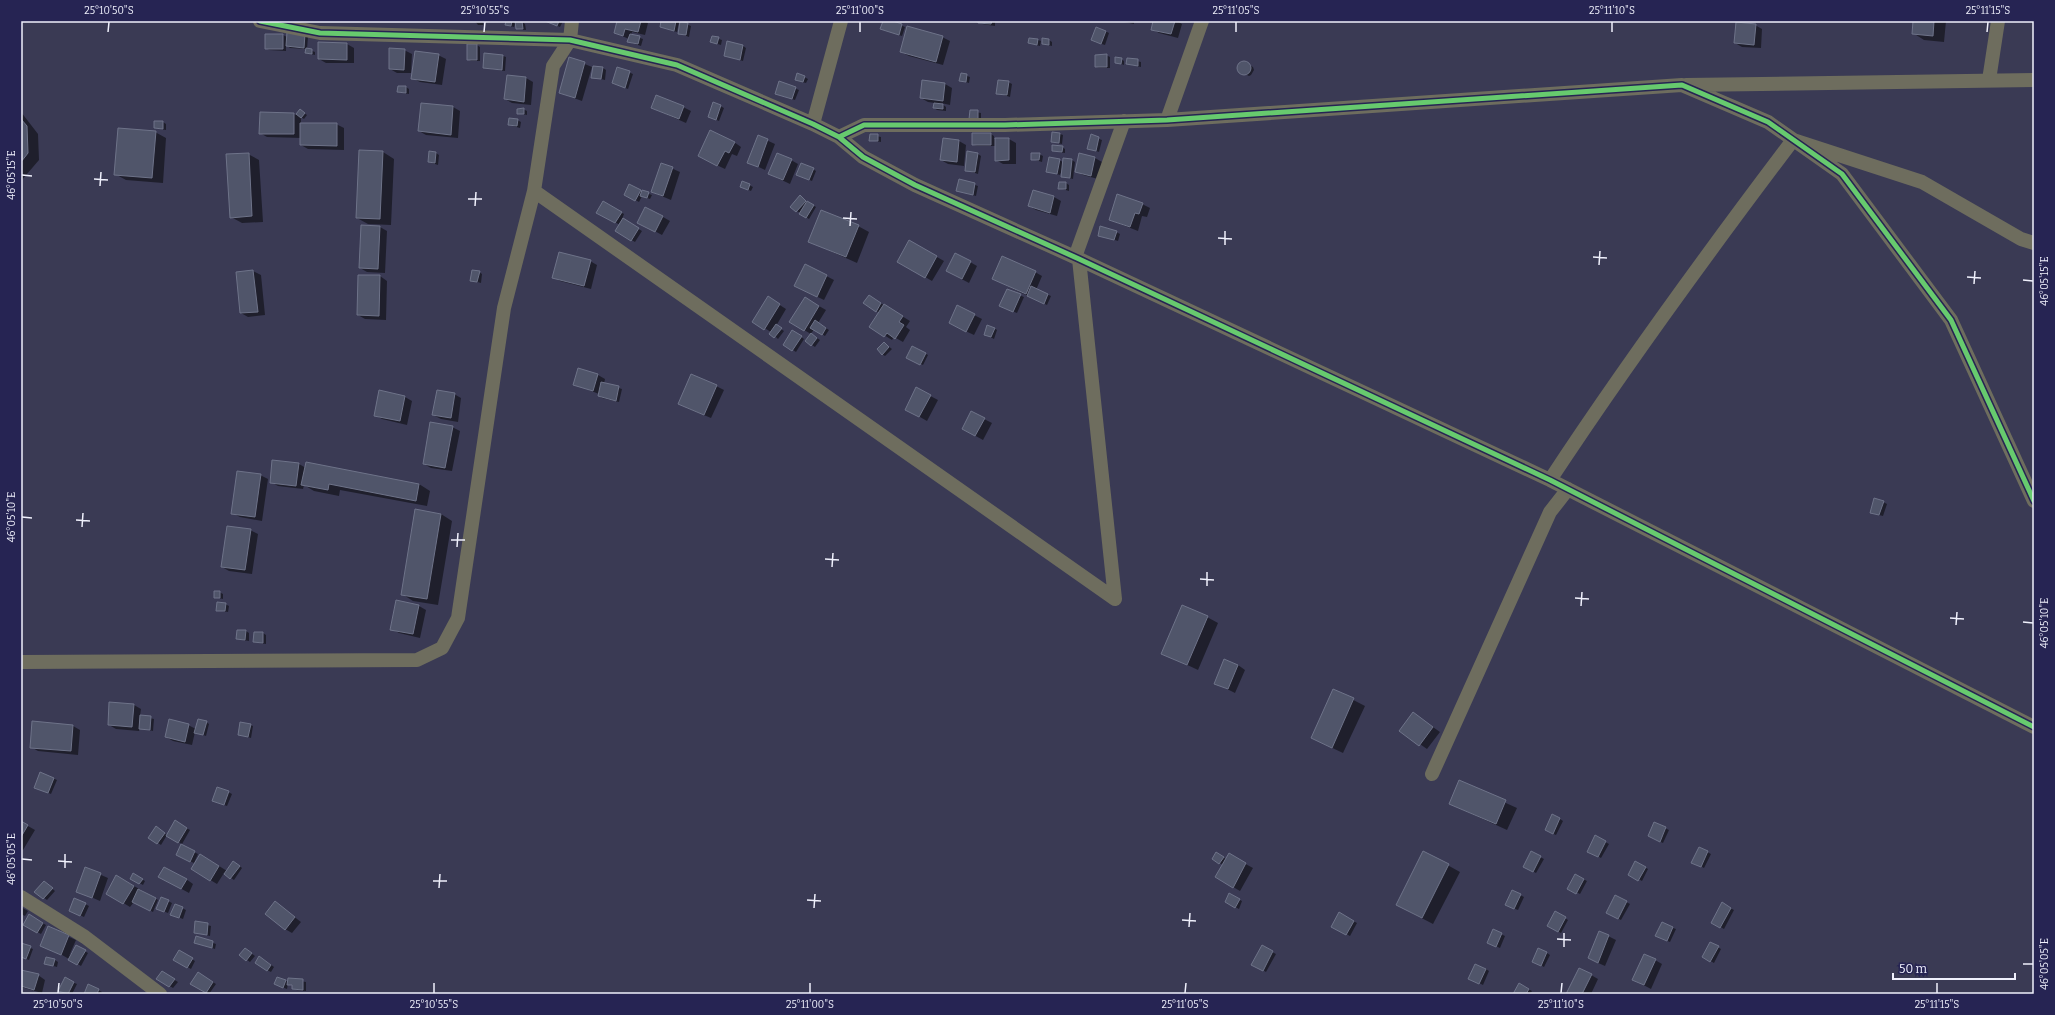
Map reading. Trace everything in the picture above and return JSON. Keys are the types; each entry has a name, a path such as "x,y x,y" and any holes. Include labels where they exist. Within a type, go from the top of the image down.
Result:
{"street":[{"path":"260,21 320,34 570,40 677,66 813,124 839,137 863,157 915,185 1077,258 1550,480 2034,727"},
{"path":"21,662 417,660 442,648 458,618 504,308 534,191 553,66 570,40 572,21"},
{"path":"813,124 842,21"},
{"path":"1167,120 1202,21"},
{"path":"1989,80 1998,21"},
{"path":"839,137 864,126 1005,125 1167,120 1682,85 2034,80"},
{"path":"1682,85 1768,122 1842,174 1951,320 2034,501"},
{"path":"534,191 1115,599 1077,258 1124,121"},
{"path":"1793,140 1922,182 2021,239 2034,243"},
{"path":"1550,480 1611,388 1702,261 1793,140"},
{"path":"1432,774 1550,512 1568,489"},
{"path":"21,897 85,938 132,975 160,994"}],"building":[{"path":"506,21 512,21 511,26 505,25"},
{"path":"515,21 522,21 523,29 516,29"},
{"path":"545,21 559,21 557,26"},
{"path":"617,21 641,21 638,32 625,29 623,36 614,33"},
{"path":"661,21 676,21 674,31 660,27"},
{"path":"680,21 688,23 686,35 678,34"},
{"path":"883,21 893,21 902,24 899,35 880,29"},
{"path":"978,21 992,21 991,24 978,23"},
{"path":"1153,21 1175,21 1171,34 1151,30"},
{"path":"1913,21 1934,21 1933,36 1912,34"},
{"path":"1736,22 1756,24 1754,45 1734,43"},
{"path":"907,26 943,36 936,62 900,52"},
{"path":"1096,27 1106,31 1101,44 1091,40"},
{"path":"287,32 305,34 304,48 286,46"},
{"path":"265,34 283,34 283,49 265,49"},
{"path":"630,34 640,36 638,44 627,42"},
{"path":"712,36 719,37 717,44 710,42"},
{"path":"1029,38 1038,39 1037,45 1028,43"},
{"path":"1042,38 1049,39 1049,45 1042,44"},
{"path":"727,41 743,45 740,60 724,56"},
{"path":"318,42 347,43 347,60 318,59"},
{"path":"467,44 477,44 477,60 467,60"},
{"path":"306,48 312,49 312,54 305,53"},
{"path":"389,48 405,49 404,70 389,69"},
{"path":"415,51 439,54 435,82 411,79"},
{"path":"484,53 503,55 502,70 483,68"},
{"path":"1107,54 1107,67 1095,67 1095,55"},
{"path":"569,57 585,62 575,98 559,93"},
{"path":"1115,57 1122,58 1121,64 1115,63"},
{"path":"1127,58 1138,59 1138,66 1126,64"},
{"path":"1244,61 1249,63 1251,68 1249,73 1244,75 1239,73 1237,68 1239,63"},
{"path":"593,66 603,67 601,79 591,78"},
{"path":"617,67 630,71 625,88 612,83"},
{"path":"797,73 805,76 803,82 795,80"},
{"path":"961,73 967,74 966,82 959,81"},
{"path":"507,75 526,77 524,102 504,99"},
{"path":"922,80 945,83 943,101 920,98"},
{"path":"998,80 1009,81 1007,95 996,94"},
{"path":"779,81 796,87 792,99 775,94"},
{"path":"398,86 406,86 406,93 397,92"},
{"path":"656,95 684,106 679,119 651,108"},
{"path":"713,102 721,105 716,120 708,117"},
{"path":"421,103 453,106 451,135 418,131"},
{"path":"934,103 943,104 943,109 933,108"},
{"path":"524,108 524,114 517,114 517,109"},
{"path":"300,109 305,113 301,118 296,114"},
{"path":"970,110 978,110 978,119 969,119"},
{"path":"260,112 294,113 294,134 259,134"},
{"path":"509,118 518,119 517,126 508,125"},
{"path":"21,119 27,126 28,153 21,162"},
{"path":"154,121 163,121 163,129 154,128"},
{"path":"300,123 337,123 337,146 300,145"},
{"path":"118,128 156,131 152,178 114,175"},
{"path":"710,130 735,142 729,153 725,151 717,166 698,156"},
{"path":"1052,132 1060,133 1059,143 1051,142"},
{"path":"972,133 991,133 991,145 972,145"},
{"path":"870,134 878,134 878,141 869,141"},
{"path":"1091,134 1099,137 1096,151 1087,149"},
{"path":"758,135 768,139 758,167 747,163"},
{"path":"943,138 959,140 957,162 940,160"},
{"path":"995,138 1009,138 1009,160 995,161"},
{"path":"1052,145 1063,146 1062,152 1052,151"},
{"path":"359,150 383,151 380,219 356,218"},
{"path":"429,151 436,152 435,163 428,162"},
{"path":"967,151 978,153 975,172 965,171"},
{"path":"249,153 252,216 230,218 226,154"},
{"path":"777,153 792,159 783,180 768,174"},
{"path":"1031,153 1040,153 1039,160 1031,160"},
{"path":"1079,153 1095,157 1091,176 1075,172"},
{"path":"1049,157 1060,159 1057,174 1046,172"},
{"path":"1063,158 1072,159 1070,178 1061,177"},
{"path":"661,163 673,167 663,196 651,192"},
{"path":"801,163 814,168 809,180 796,175"},
{"path":"959,179 975,183 973,195 956,191"},
{"path":"742,181 750,184 748,190 740,187"},
{"path":"1059,182 1066,182 1066,189 1058,189"},
{"path":"629,184 641,190 635,201 624,195"},
{"path":"642,190 649,192 647,198 640,196"},
{"path":"1033,190 1054,196 1050,213 1028,206"},
{"path":"1117,194 1143,203 1139,214 1135,213 1130,227 1109,220"},
{"path":"800,195 806,201 796,212 790,207"},
{"path":"603,201 622,212 615,223 596,213"},
{"path":"807,201 814,205 806,218 799,214"},
{"path":"645,207 663,216 655,232 637,223"},
{"path":"821,210 859,225 846,257 808,242"},
{"path":"623,218 639,228 631,241 615,231"},
{"path":"361,225 380,226 378,269 359,268"},
{"path":"1100,226 1117,231 1114,240 1098,236"},
{"path":"909,240 937,256 925,278 897,262"},
{"path":"559,252 591,260 584,286 552,278"},
{"path":"955,253 971,261 962,279 946,271"},
{"path":"1002,256 1036,271 1026,294 992,279"},
{"path":"805,264 827,275 817,297 794,286"},
{"path":"253,270 258,312 240,313 236,272"},
{"path":"472,270 480,271 477,282 470,281"},
{"path":"358,275 380,275 379,316 357,315"},
{"path":"1031,286 1048,294 1044,304 1027,296"},
{"path":"1007,289 1021,294 1013,312 999,306"},
{"path":"869,295 881,303 876,312 863,303"},
{"path":"768,296 780,304 764,330 752,322"},
{"path":"805,297 819,306 804,331 789,322"},
{"path":"884,304 903,316 899,322 904,325 895,339 887,333 884,337 869,327"},
{"path":"957,305 975,314 966,332 949,323"},
{"path":"815,320 826,328 822,335 810,328"},
{"path":"776,324 782,328 774,338 769,334"},
{"path":"987,325 995,328 991,337 984,335"},
{"path":"792,330 802,336 792,351 783,345"},
{"path":"811,333 817,338 811,346 805,341"},
{"path":"884,342 889,347 882,355 877,349"},
{"path":"912,346 926,353 920,365 906,358"},
{"path":"578,368 598,374 593,391 573,385"},
{"path":"691,374 717,385 704,415 678,404"},
{"path":"601,382 619,386 616,401 598,396"},
{"path":"916,387 931,395 919,417 905,410"},
{"path":"379,390 405,396 400,421 374,416"},
{"path":"437,390 455,393 451,418 432,415"},
{"path":"971,411 985,418 975,436 962,429"},
{"path":"430,422 453,426 445,468 423,464"},
{"path":"272,460 299,463 296,486 270,483"},
{"path":"306,462 419,484 416,501 329,484 328,490 301,485"},
{"path":"237,471 261,474 255,517 231,514"},
{"path":"1874,498 1884,501 1879,515 1870,513"},
{"path":"415,509 441,514 427,599 401,595"},
{"path":"227,526 251,529 245,570 221,567"},
{"path":"214,591 220,591 220,598 214,598"},
{"path":"396,600 419,605 413,634 390,630"},
{"path":"217,602 226,603 225,611 216,611"},
{"path":"1182,605 1208,616 1187,665 1161,654"},
{"path":"237,630 246,630 245,640 236,639"},
{"path":"254,632 263,632 263,643 253,642"},
{"path":"1224,659 1238,665 1228,689 1214,684"},
{"path":"1333,689 1354,698 1332,748 1311,738"},
{"path":"109,702 134,704 132,727 108,725"},
{"path":"1413,712 1433,727 1419,746 1399,731"},
{"path":"140,715 151,716 150,730 139,729"},
{"path":"169,719 189,724 185,742 165,737"},
{"path":"198,719 207,721 203,735 194,733"},
{"path":"32,721 73,725 71,751 30,748"},
{"path":"240,722 251,724 248,737 238,735"},
{"path":"40,772 54,778 48,793 34,788"},
{"path":"1459,780 1506,800 1496,824 1449,804"},
{"path":"217,787 229,791 224,805 212,801"},
{"path":"1552,814 1560,818 1553,834 1545,830"},
{"path":"175,820 187,828 178,843 166,836"},
{"path":"21,821 28,825 21,837"},
{"path":"1654,822 1666,827 1660,842 1648,836"},
{"path":"156,826 165,833 157,844 148,838"},
{"path":"1595,835 1606,841 1598,857 1587,852"},
{"path":"181,844 195,851 190,862 176,855"},
{"path":"1699,847 1708,851 1701,867 1691,863"},
{"path":"1423,851 1449,864 1422,918 1396,905"},
{"path":"1531,851 1541,856 1533,872 1523,867"},
{"path":"1216,852 1224,857 1219,864 1212,859"},
{"path":"1229,853 1246,863 1233,888 1215,877"},
{"path":"200,854 219,866 210,881 191,869"},
{"path":"233,861 240,866 230,879 224,874"},
{"path":"1635,861 1646,867 1638,881 1628,875"},
{"path":"85,867 101,873 92,898 76,892"},
{"path":"164,867 187,879 181,889 158,877"},
{"path":"133,873 143,879 139,884 130,879"},
{"path":"1575,874 1584,879 1576,894 1567,889"},
{"path":"116,875 134,886 123,904 106,894"},
{"path":"44,881 53,888 43,899 34,892"},
{"path":"138,889 156,898 150,911 132,902"},
{"path":"1512,890 1521,894 1514,909 1505,905"},
{"path":"1229,893 1240,899 1235,908 1225,902"},
{"path":"1615,895 1627,901 1618,919 1606,913"},
{"path":"161,897 169,900 164,912 156,909"},
{"path":"74,898 86,903 80,916 69,911"},
{"path":"275,901 295,917 285,930 265,914"},
{"path":"1722,902 1731,908 1720,928 1711,923"},
{"path":"175,904 183,907 179,918 170,915"},
{"path":"1555,911 1566,917 1558,932 1547,926"},
{"path":"1339,912 1354,921 1346,935 1331,927"},
{"path":"29,914 43,923 37,933 23,925"},
{"path":"195,921 208,923 207,935 194,933"},
{"path":"1662,922 1673,927 1667,941 1655,936"},
{"path":"48,926 69,935 61,955 40,946"},
{"path":"1493,929 1502,933 1496,947 1487,943"},
{"path":"1599,931 1609,935 1598,963 1588,958"},
{"path":"196,936 213,941 212,948 194,943"},
{"path":"1710,942 1719,946 1710,962 1702,957"},
{"path":"21,943 31,946 26,959 21,957"},
{"path":"76,945 86,950 77,965 68,960"},
{"path":"1262,945 1273,951 1263,971 1251,965"},
{"path":"245,948 252,953 246,961 239,955"},
{"path":"1538,948 1547,952 1541,966 1532,962"},
{"path":"179,950 193,958 187,968 173,960"},
{"path":"1644,954 1656,959 1644,985 1632,980"},
{"path":"259,956 271,965 267,971 255,963"},
{"path":"46,957 55,959 53,966 44,964"},
{"path":"1475,964 1486,969 1479,984 1468,979"},
{"path":"1579,968 1592,974 1582,994 1566,994"},
{"path":"21,970 39,974 34,990 21,986"},
{"path":"162,971 175,979 169,987 156,979"},
{"path":"198,972 213,982 206,993 190,984"},
{"path":"65,977 74,982 68,994 58,991"},
{"path":"277,977 286,980 283,988 274,984"},
{"path":"288,978 303,979 303,990 292,989 292,985 287,985"},
{"path":"1519,983 1529,989 1526,994 1513,994"},
{"path":"88,984 99,989 97,994 84,994"}],"cycle path":[{"path":"260,21 320,33 570,40 677,65 813,124 839,137 863,157 915,185 1079,259 1550,480 2034,727"},
{"path":"839,137 864,125 1005,125 1167,120 1682,85 1768,122 1842,174 1951,320 2034,501"}]}
